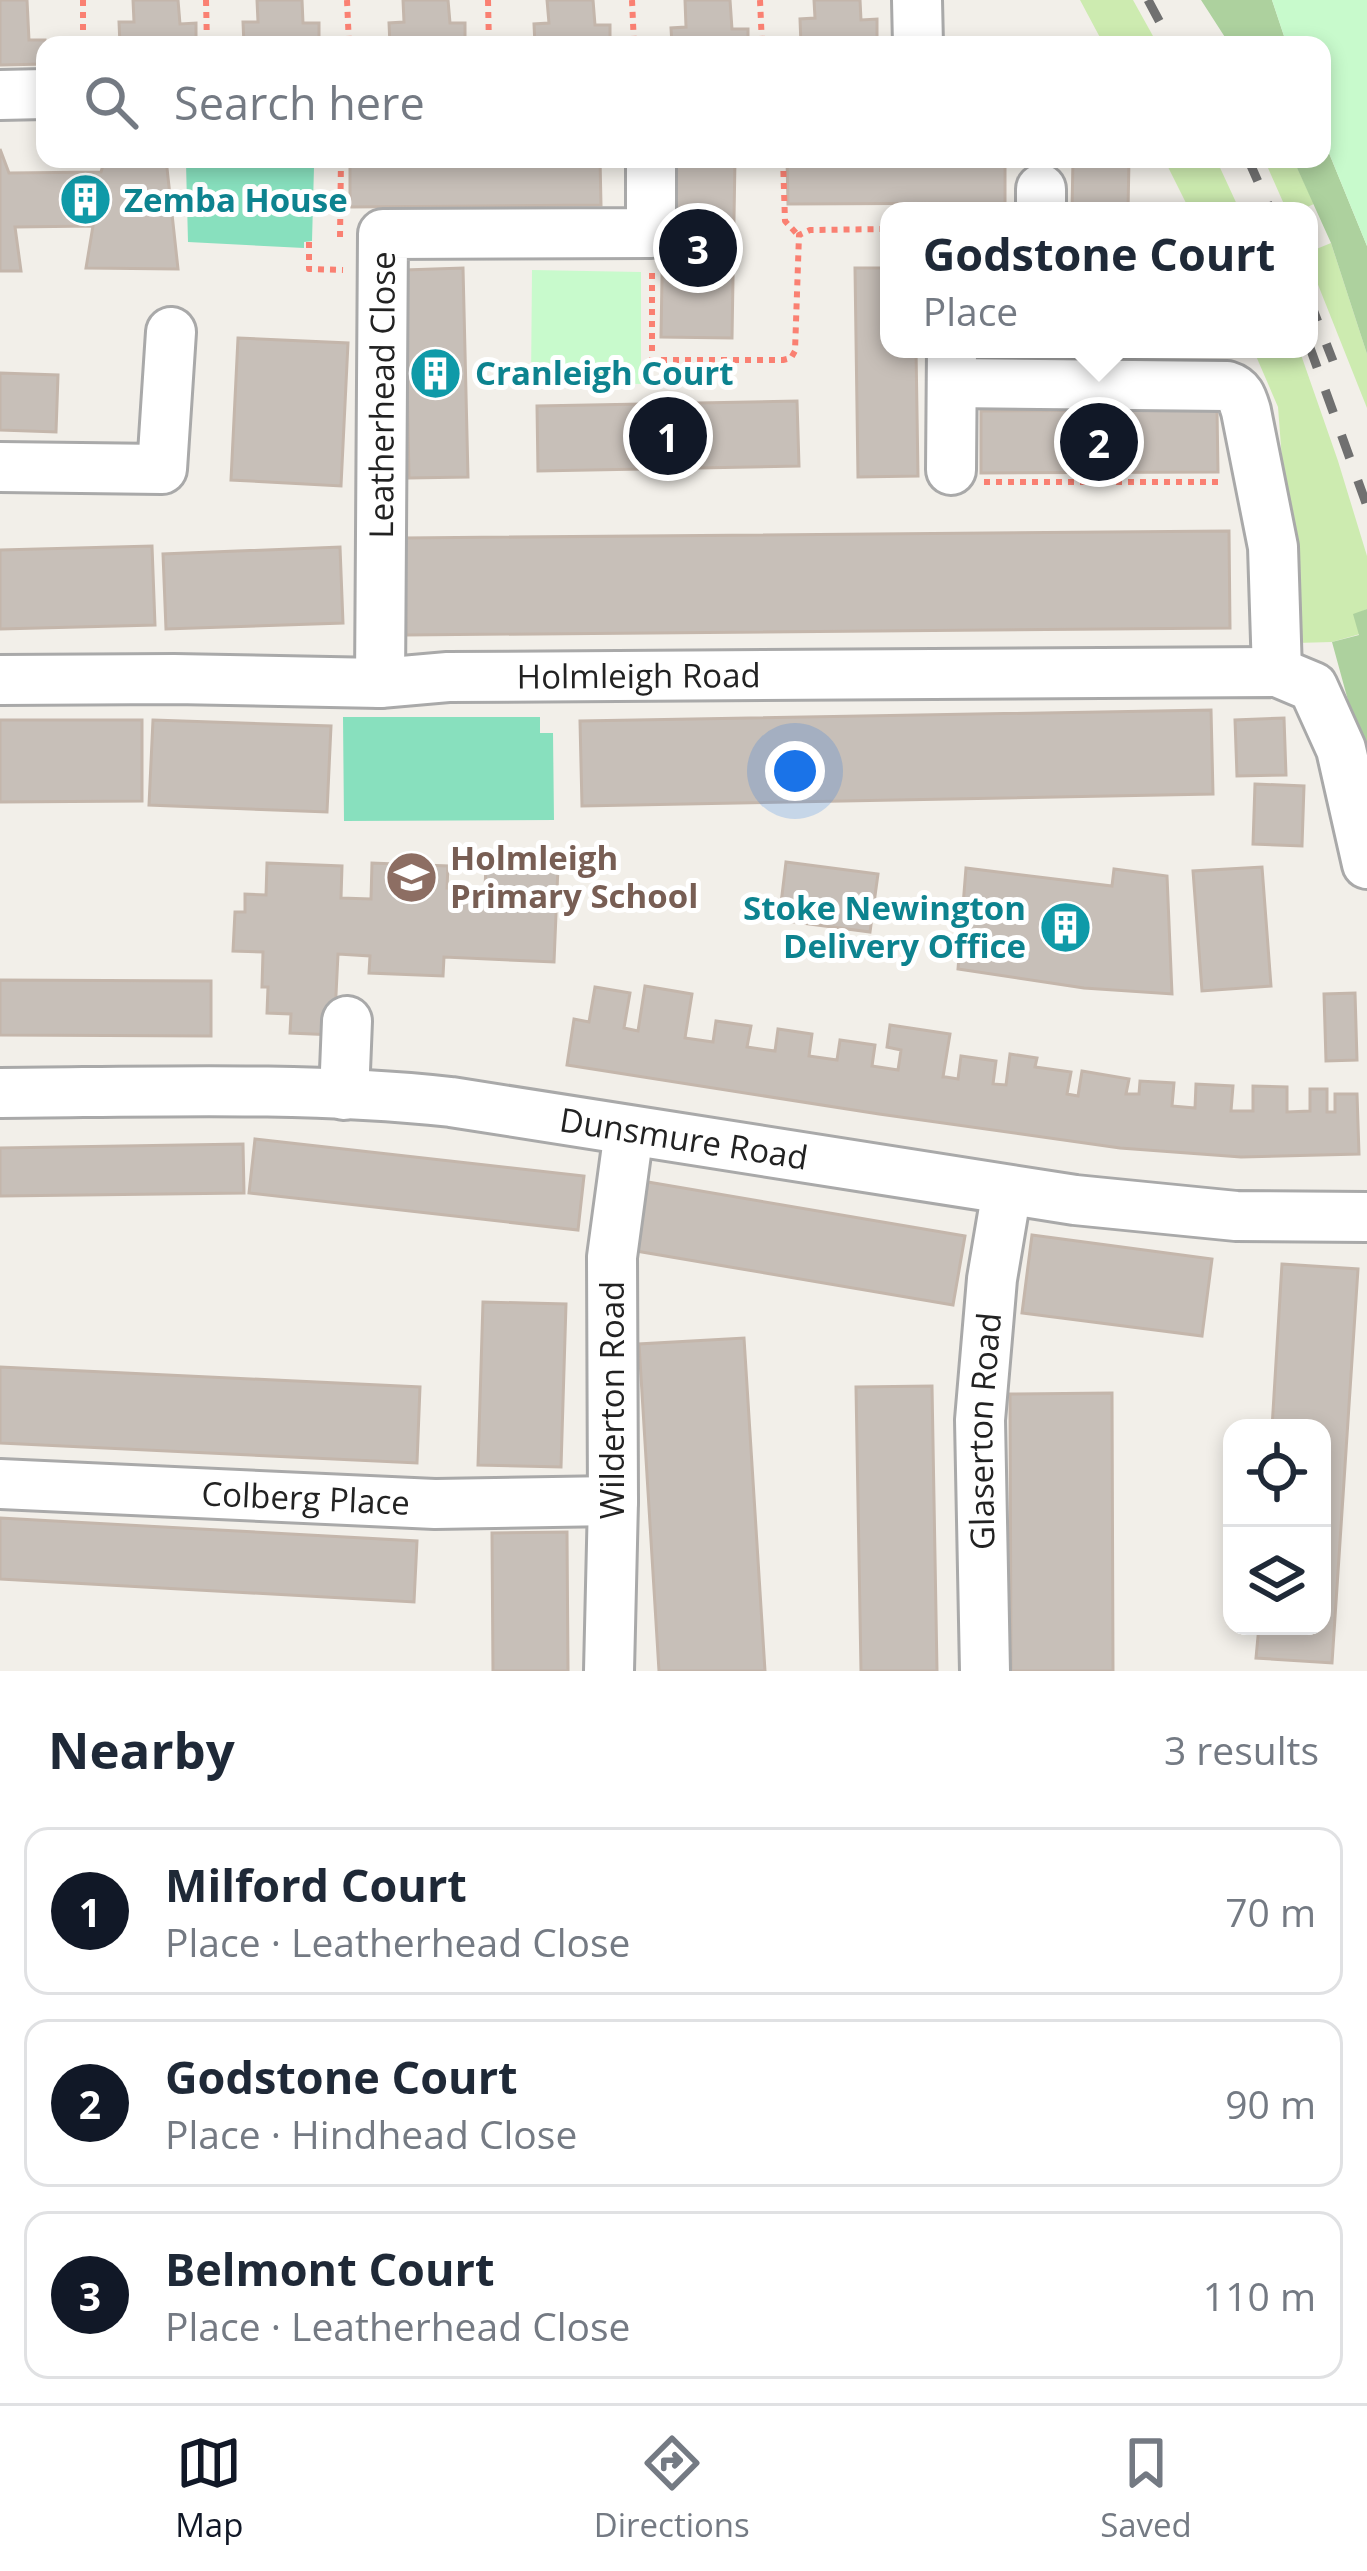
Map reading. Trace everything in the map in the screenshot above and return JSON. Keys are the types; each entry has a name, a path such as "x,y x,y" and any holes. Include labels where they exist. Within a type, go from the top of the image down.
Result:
{"street":[{"path":"917,0 918,36"},
{"path":"0,95 36,94"},
{"path":"651,168 651,241"},
{"name":"Leatherhead Close","path":"380,682 382,234 651,241"},
{"path":"0,467 162,469 171,332"},
{"path":"951,470 952,366 1041,366 1236,389 1263,483 1273,547 1277,672 1313,688 1341,749 1367,864"},
{"name":"Holmleigh Road","path":"0,680 380,682 472,677 1277,672"},
{"path":"344,1095 347,1021"},
{"name":"Dunsmure Road","path":"0,1093 401,1096 1075,1200 1236,1216 1367,1216"},
{"name":"Wilderton Road","path":"609,1671 612,1257 629,1131"},
{"name":"Glaserton Road","path":"985,1671 980,1420 992,1279 1007,1190"},
{"name":"Colberg Place","path":"0,1484 435,1504 613,1502"}],"path":[{"path":"82,0 83,36"},
{"path":"206,0 207,36"},
{"path":"347,0 349,36"},
{"path":"488,0 490,36"},
{"path":"632,0 634,36"},
{"path":"760,0 761,36"},
{"path":"340,248 341,168"},
{"path":"651,241 652,360 791,358 799,236 784,220 783,168"},
{"path":"799,236 810,230 880,229"},
{"path":"309,242 309,269"},
{"path":"951,470 951,482 1263,483"}],"green space":[{"path":"1080,0 1133,0 1153,36 1099,36"},
{"path":"1201,0 1272,0 1284,36 1224,36"},
{"path":"1272,0 1367,0 1367,246 1331,158 1331,36 1284,36"},
{"path":"1331,158 1367,246 1367,354 1318,214 1318,202 1312,202 1297,168 1331,168"},
{"path":"186,168 314,168 312,241 304,242 304,248 188,242"},
{"path":"1168,168 1220,168 1236,202 1186,202"},
{"path":"1268,168 1297,168 1313,202 1283,202"},
{"path":"1331,243 1367,354 1367,408 1318,285 1318,248"},
{"path":"532,270 641,272 641,384 531,382"},
{"path":"1257,358 1302,358 1367,556 1367,609 1354,615 1360,634 1332,642 1296,643 1278,407"},
{"path":"1367,609 1367,770 1332,642 1359,635 1353,614"},
{"path":"343,717 540,717 540,733 553,733 554,820 344,821"}],"building":[{"path":"0,0 27,0 36,64 0,65"},
{"path":"133,0 178,0 180,24 196,23 196,36 120,36 119,22 134,22"},
{"path":"257,0 302,0 303,23 319,23 319,36 244,36 243,22 258,22"},
{"path":"403,0 448,0 450,23 465,23 465,36 390,36 389,23 404,22"},
{"path":"547,0 593,0 595,25 610,25 610,36 535,36 534,24 549,23"},
{"path":"685,0 730,0 732,29 748,29 748,36 671,36 671,28 686,27"},
{"path":"814,0 860,0 861,20 877,19 877,36 801,36 800,19 815,18"},
{"name":"Zemba House","path":"0,149 9,173 167,168 178,269 86,268 93,226 15,227 21,271 0,271"},
{"path":"350,168 600,168 601,205 350,207"},
{"path":"664,168 735,168 732,338 661,337"},
{"path":"787,168 1005,168 1005,202 788,204"},
{"path":"1073,168 1129,168 1128,202 1072,202"},
{"name":"Cranleigh Court","path":"463,268 468,477 409,478 405,270"},
{"path":"855,268 880,268 880,358 916,358 918,476 858,477"},
{"path":"238,338 348,343 341,486 231,480"},
{"path":"0,373 58,375 56,432 0,430"},
{"path":"797,401 799,466 538,471 537,406"},
{"path":"1217,410 1218,472 981,473 981,411"},
{"path":"1229,531 1230,628 406,635 405,538"},
{"path":"152,546 155,625 0,629 0,550"},
{"path":"340,547 343,623 166,629 163,554"},
{"path":"1211,710 1213,794 582,806 580,721"},
{"path":"1284,718 1286,775 1237,776 1235,720"},
{"path":"0,720 142,720 142,801 0,802"},
{"path":"153,720 331,726 327,812 149,805"},
{"path":"1255,784 1304,786 1302,846 1253,844"},
{"path":"786,862 878,874 870,932 779,920"},
{"path":"267,863 342,866 341,898 371,899 372,863 448,866 447,888 485,889 486,864 558,867 554,962 444,957 443,976 369,973 370,956 338,954 334,1035 290,1033 291,1014 267,1013 263,952 233,951 235,912 245,912 245,894 266,895"},
{"path":"1262,867 1271,986 1202,991 1193,871"},
{"name":"Stoke Newington Delivery Office","path":"966,868 1112,886 1114,869 1167,876 1172,994 1084,988 958,969"},
{"path":"0,980 211,981 211,1036 0,1035"},
{"path":"645,986 692,994 685,1038 713,1042 716,1021 751,1026 747,1047 775,1051 778,1029 812,1034 809,1056 837,1060 840,1040 875,1045 872,1066 898,1070 901,1050 887,1047 890,1025 950,1034 943,1077 958,1079 961,1056 996,1061 993,1084 1006,1085 1010,1054 1037,1058 1035,1067 1071,1072 1067,1094 1078,1096 1082,1071 1129,1079 1126,1094 1139,1094 1140,1081 1174,1083 1172,1106 1195,1108 1196,1084 1233,1086 1231,1111 1253,1111 1253,1086 1287,1087 1287,1112 1310,1111 1310,1089 1327,1089 1327,1112 1335,1112 1335,1094 1357,1094 1359,1154 1241,1157 1120,1148 567,1065 574,1019 589,1022 595,987 630,993 624,1028 638,1031"},
{"path":"1355,993 1357,1060 1326,1061 1324,994"},
{"path":"255,1139 584,1176 578,1230 249,1193"},
{"path":"243,1144 244,1193 0,1196 0,1148"},
{"path":"648,1182 965,1236 953,1305 636,1251"},
{"path":"1032,1235 1212,1259 1202,1336 1022,1313"},
{"path":"1282,1264 1358,1269 1332,1663 1256,1658 1258,1635 1331,1635 1331,1419 1273,1419"},
{"path":"483,1302 566,1304 561,1467 478,1465"},
{"path":"744,1338 765,1671 659,1671 639,1344"},
{"path":"0,1367 420,1387 417,1463 0,1443"},
{"path":"932,1386 937,1671 861,1671 856,1387"},
{"path":"1112,1393 1113,1671 1011,1671 1010,1394"},
{"path":"0,1518 417,1541 414,1602 0,1579"},
{"path":"567,1532 568,1671 493,1671 492,1533"}],"railway":[{"path":"1148,0 1167,36"},
{"path":"1252,168 1267,202"},
{"path":"1318,322 1333,361"},
{"path":"1314,358 1367,506"}],"place":[{"name":"Zemba House","path":"85,200"},
{"name":"Belmont Court","path":"698,248"},
{"name":"Cranleigh Court","path":"436,373"},
{"name":"Milford Court","path":"668,436"},
{"name":"Godstone Court","path":"1099,442"},
{"name":"Holmleigh Primary School","path":"411,877"},
{"name":"Stoke Newington Delivery Office","path":"1065,927"}]}
